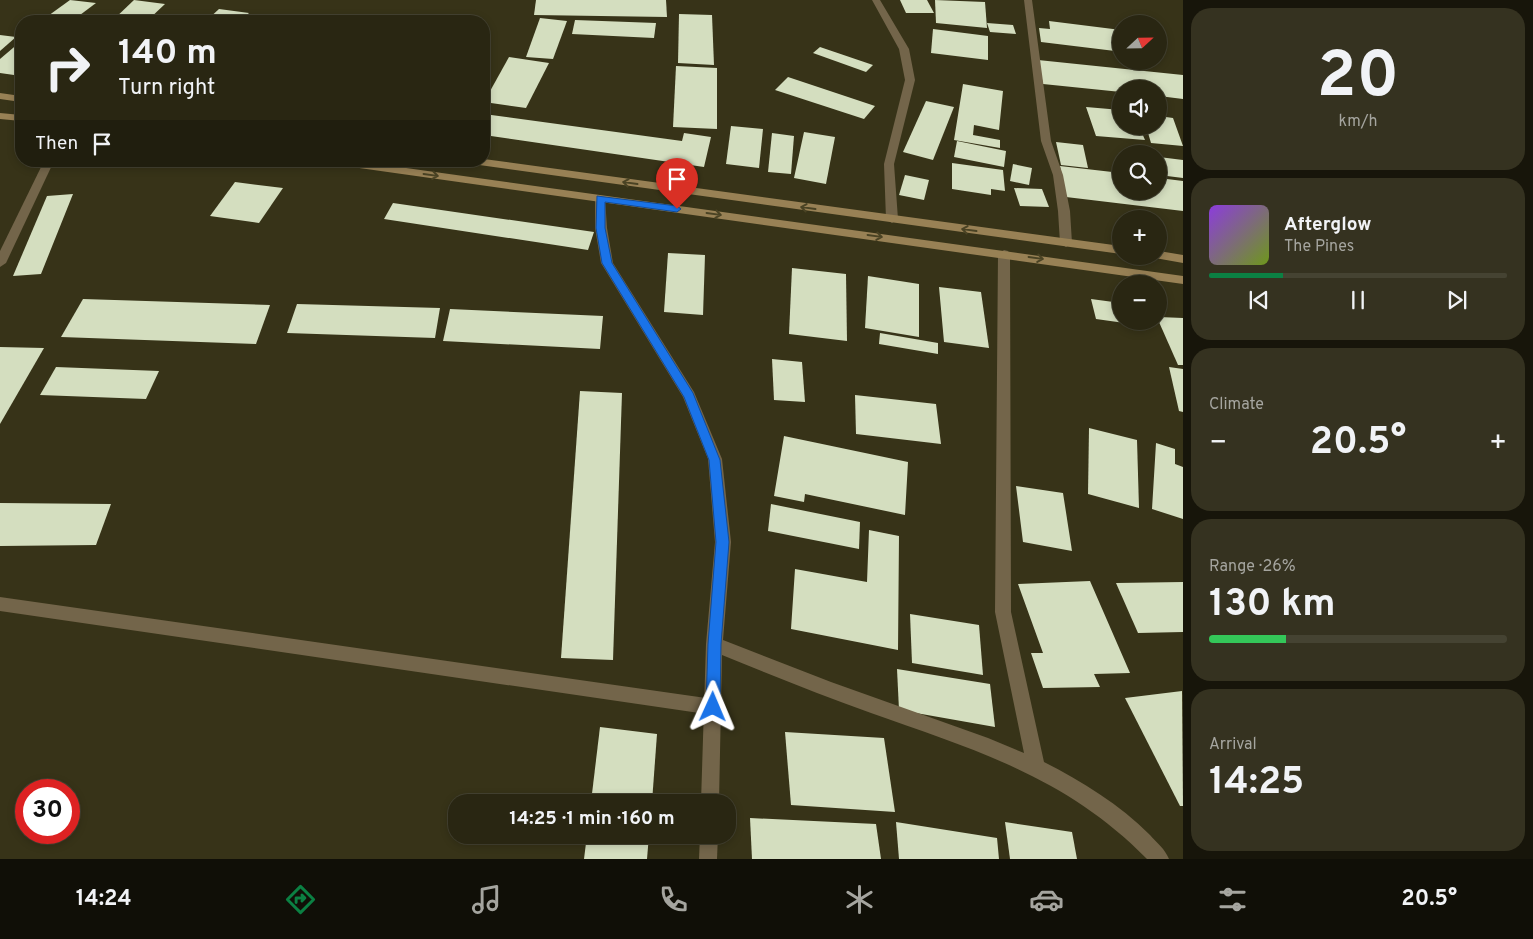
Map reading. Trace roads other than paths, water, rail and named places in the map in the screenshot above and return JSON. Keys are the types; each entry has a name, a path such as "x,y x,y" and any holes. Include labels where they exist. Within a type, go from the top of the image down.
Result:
{"main road":[{"path":"0,96 15,98"},
{"path":"0,116 15,117"},
{"path":"490,163 1112,249"},
{"path":"375,167 1183,280"},
{"path":"1167,256 1183,258"}],"street":[{"path":"876,0 904,49 910,80 889,164 892,219"},
{"path":"1028,0 1046,141 1058,175 1064,211 1066,243"},
{"path":"0,263 46,167"},
{"path":"600,198 601,228 607,263 689,396 715,460 723,542 714,644 710,794"},
{"path":"1004,254 1003,612 1036,766"},
{"path":"0,604 713,707"},
{"path":"714,644 831,690 1036,766 1098,801 1148,845 1160,859"},
{"path":"708,859 709,844"}]}
